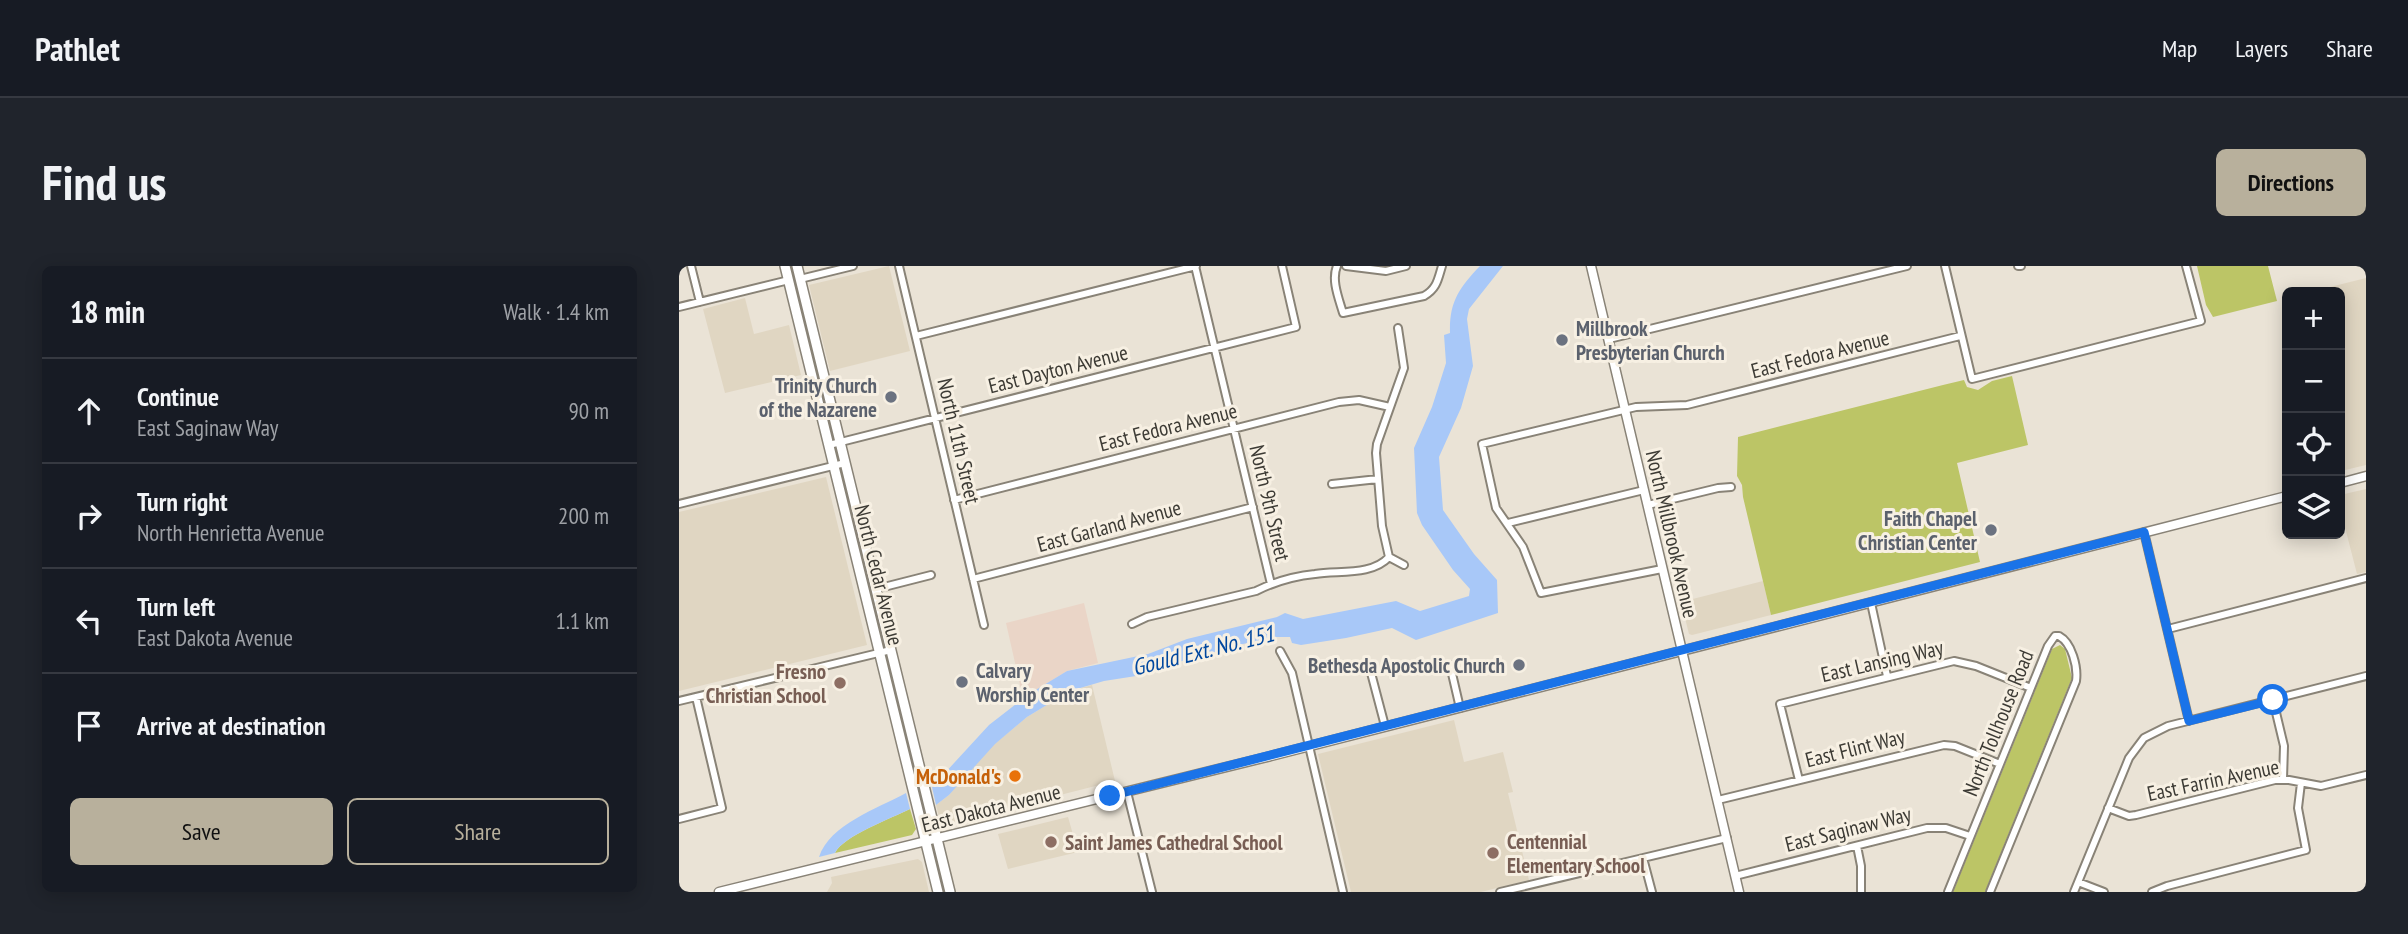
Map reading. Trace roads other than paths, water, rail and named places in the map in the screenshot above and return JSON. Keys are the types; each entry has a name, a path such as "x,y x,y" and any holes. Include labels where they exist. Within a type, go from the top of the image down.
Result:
{"main road":[{"path":"788,266 792,274 800,279"},
{"name":"North Cedar Avenue","path":"788,266 789,280 938,892"},
{"name":"North Cedar Avenue","path":"797,266 950,892"},
{"path":"789,280 797,284 804,313 810,317"}],"street":[{"path":"691,266 700,302"},
{"path":"800,279 853,266"},
{"name":"North 11th Street","path":"899,266 984,625"},
{"path":"916,336 1196,266"},
{"name":"North 9th Street","path":"1196,266 1271,584"},
{"name":"East Dayton Avenue","path":"829,445 1296,327 1282,266"},
{"path":"1337,266 1334,273 1335,282 1343,313 1424,296 1432,292 1442,266"},
{"path":"1346,266 1387,271 1406,266"},
{"name":"North Millbrook Avenue","path":"1591,266 1739,892"},
{"path":"1609,339 1907,266"},
{"path":"1944,266 1972,379 2200,321 2186,266"},
{"path":"679,307 789,280"},
{"path":"1398,328 1404,357 1403,368 1377,443 1382,526 1389,557 1404,565"},
{"name":"East Fedora Avenue","path":"1508,523 1496,508 1482,444 1625,409 1651,405 1687,405 1961,336"},
{"name":"East Fedora Avenue","path":"954,500 1350,400 1369,401 1390,407"},
{"path":"679,504 845,463"},
{"path":"2345,482 2366,476"},
{"path":"1332,484 1378,480"},
{"path":"1648,505 1731,487"},
{"path":"1644,490 1508,523 1523,547 1541,593 1662,569"},
{"name":"East Dakota Avenue","path":"719,892 1460,708 2282,497"},
{"name":"East Garland Avenue","path":"973,579 1253,506"},
{"path":"2144,532 2189,721"},
{"path":"1132,624 1147,617 1256,591 1271,584 1316,573 1370,568 1385,562 1389,557"},
{"path":"876,589 931,575"},
{"path":"2168,629 2366,578"},
{"path":"1871,603 1887,676"},
{"name":"North Tollhouse Road","path":"1948,892 2051,640 2055,636 2063,637 2070,645 2076,681 1990,892"},
{"path":"679,701 891,650"},
{"path":"1280,651 1292,673 1343,892"},
{"name":"East Lansing Way","path":"1799,780 1780,704 1954,661 1976,666 2031,688"},
{"path":"1450,665 1460,708"},
{"path":"1370,669 1385,726"},
{"path":"2074,892 2135,747 2155,731 2366,676"},
{"path":"679,818 722,808 696,697"},
{"path":"2273,700 2284,746 2283,779"},
{"name":"East Flint Way","path":"1718,800 1944,745 1955,746 2000,764"},
{"name":"East Farrin Avenue","path":"2108,808 2129,816 2283,779 2321,786 2366,775"},
{"path":"2152,892 2307,850 2298,808 2301,783"},
{"path":"1127,792 1152,892"},
{"name":"East Saginaw Way","path":"1735,876 1937,827 1970,836"},
{"path":"1500,892 1727,838"},
{"path":"1857,846 1861,866 1861,892"},
{"path":"1643,858 1651,892"},
{"path":"2078,882 2104,892"}],"water":[{"name":"Gould Ext. No. 151","path":"1480,266 1503,266 1469,309 1467,319 1473,366 1461,408 1439,457 1443,510 1474,554 1497,580 1498,613 1416,640 1392,628 1301,645 1292,643 1290,637 1275,637 1182,661 1149,674 1104,681 1070,691 1027,717 995,744 949,795 936,805 932,787 989,725 1029,694 1067,671 1148,654 1187,639 1285,613 1303,619 1396,601 1420,611 1469,596 1470,589 1453,570 1422,525 1417,513 1414,448 1432,407 1446,363 1444,335 1450,333 1454,304 1466,281"},
{"path":"906,793 910,809 857,834 835,853 819,857 833,835 844,826"}],"place":[{"name":"Millbrook Presbyterian Church","path":"1562,340"},
{"name":"Trinity Church of the Nazarene","path":"891,397"},
{"name":"Faith Chapel Christian Center","path":"1991,530"},
{"name":"Bethesda Apostolic Church","path":"1519,665"},
{"name":"Calvary Worship Center","path":"962,682"},
{"name":"Fresno Christian School","path":"840,683"},
{"name":"McDonald's","path":"1015,776"},
{"name":"Saint James Cathedral School","path":"1051,842"},
{"name":"Centennial Elementary School","path":"1493,853"}]}
